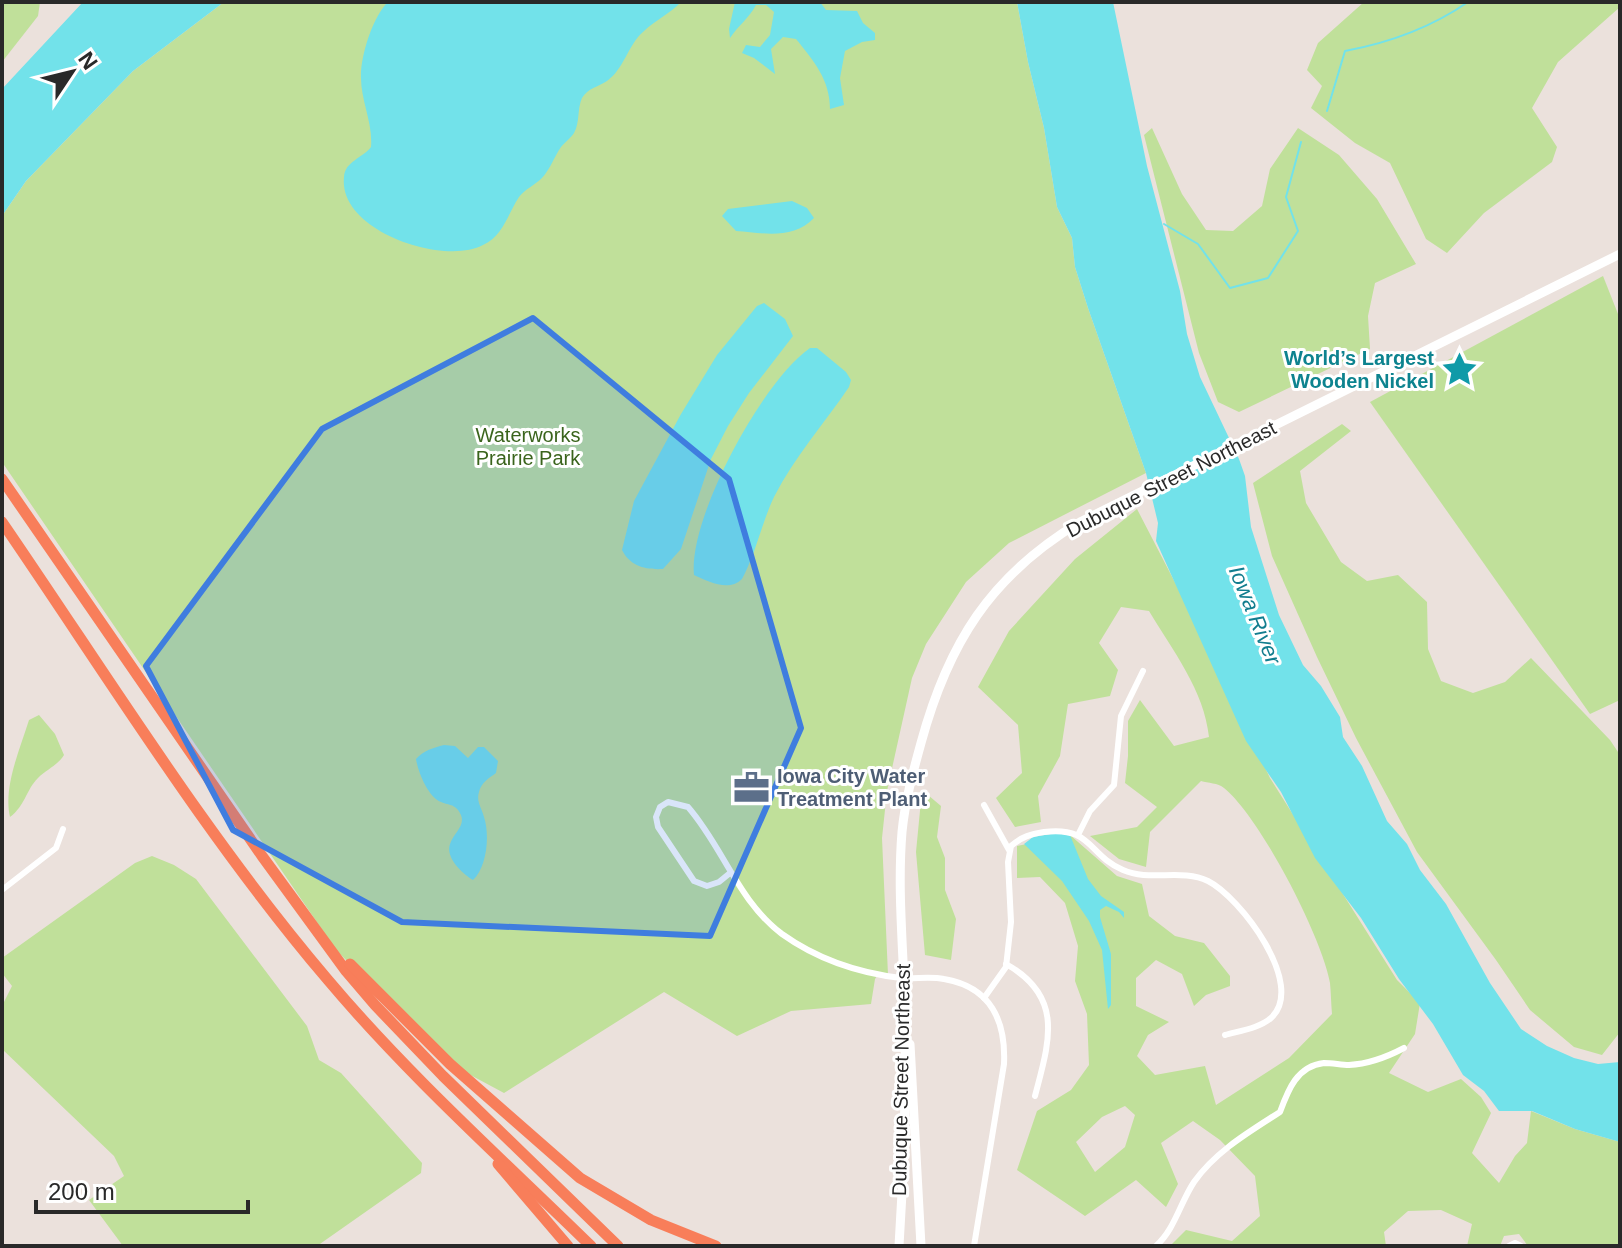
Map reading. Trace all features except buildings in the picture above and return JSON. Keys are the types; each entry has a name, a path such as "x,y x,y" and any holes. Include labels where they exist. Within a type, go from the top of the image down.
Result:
{"highway":[{"path":"2,479 230,811 375,1005 443,1076 618,1246"},
{"path":"2,522 241,869 329,981 422,1080 568,1246"},
{"path":"308,918 440,1055 580,1178 651,1220 716,1246"},
{"path":"422,1080 591,1246"}],"main road":[{"name":"Dubuque Street Northeast","path":"899,1246 905,1053 901,857 905,815 913,772 936,691 944,670 978,613 1019,566 1080,522 1620,254"},
{"path":"904,989 911,1052 921,1246"}],"street":[{"path":"1078,835 1090,811 1114,785 1121,716 1143,671"},
{"path":"730,873 719,882 707,886 694,881 658,827 656,817 660,807 668,802 688,807 754,908 779,932 803,948 838,963 904,978 953,980 984,998 999,1017 1005,1044 974,1246"},
{"path":"984,805 1009,850 1011,922 1004,973 984,998"},
{"path":"3,886 56,848 63,829"},
{"path":"1009,850 1020,838 1062,831 1078,835 1122,870 1182,874 1209,882 1232,900 1260,934 1282,988 1280,1005 1274,1014 1264,1022 1225,1035"},
{"path":"1006,964 1028,978 1041,996 1047,1013 1050,1035 1035,1096"},
{"path":"1156,1246 1168,1233 1196,1179 1226,1149 1280,1112 1287,1091 1298,1076 1317,1064 1365,1063 1404,1048"},
{"path":"1509,1246 1515,1243 1521,1246"}],"highlighted area":[{"path":"533,318 729,479 801,728 710,936 402,922 233,830 146,666 322,429"}],"green space":[{"path":"2,2 40,2 38,16 2,62"},
{"name":"Waterworks Prairie Park","path":"224,2 1017,2 1057,207 1072,238 1075,267 1146,473 1009,543 966,582 926,644 912,678 887,791 882,838 888,975 879,973 875,979 871,1004 791,1011 737,1036 664,992 504,1093 450,1064 336,950 2,462 2,216 26,181 133,71"},
{"path":"1364,2 1618,2 1620,7 1558,62 1532,108 1557,147 1552,162 1484,213 1447,253 1426,239 1390,163 1355,143 1311,108 1322,86 1307,70 1318,43"},
{"path":"1152,128 1182,194 1206,230 1233,231 1262,206 1270,169 1298,128 1339,155 1377,199 1416,264 1375,283 1368,316 1370,349 1239,412 1218,402 1199,353 1144,135"},
{"path":"1603,276 1620,319 1620,700 1590,714 1370,402"},
{"path":"1342,424 1351,431 1300,471 1306,503 1341,562 1367,581 1398,575 1427,602 1428,649 1441,681 1473,693 1505,682 1531,658 1610,740 1620,755 1620,1032 1602,1055 1574,1047 1530,1010 1417,852 1356,738 1272,556 1253,483"},
{"path":"1137,509 1270,778 1397,980 1420,1003 1415,1034 1389,1073 1428,1092 1461,1079 1481,1097 1491,1113 1472,1153 1499,1183 1527,1143 1531,1111 1575,1129 1620,1142 1620,1246 1528,1246 1519,1234 1504,1236 1500,1246 1467,1246 1472,1224 1441,1210 1408,1211 1384,1232 1386,1246 1170,1246 1186,1230 1232,1241 1260,1216 1255,1176 1220,1140 1193,1121 1161,1143 1178,1184 1166,1207 1136,1180 1085,1216 1017,1170 1037,1111 1071,1090 1089,1065 1087,1014 1075,981 1078,946 1065,903 1040,877 1017,878 1017,846 1070,835 1117,876 1142,884 1149,916 1175,936 1204,943 1230,976 1230,986 1206,995 1194,1006 1182,974 1156,960 1136,978 1136,1006 1169,1022 1148,1035 1137,1056 1155,1075 1205,1066 1216,1105 1289,1058 1332,1014 1325,963 1288,879 1255,824 1224,788 1201,781 1150,832 1146,867 1119,859 1090,836 1137,827 1157,807 1125,783 1128,721 1140,700 1174,746 1209,737 1194,687 1149,611 1121,607 1099,643 1118,670 1110,696 1068,704 1060,756 1038,796 1041,822 1015,827 996,798 1022,773 1018,725 978,687 1009,631 1075,559","holes":["1125,1106 1135,1115 1125,1147 1095,1172 1076,1142 1102,1117"]},
{"path":"39,715 55,734 64,755 38,778 10,817 8,805 14,768 29,720"},
{"path":"922,790 941,806 937,837 945,858 945,890 956,919 951,960 925,955 916,852"},
{"path":"152,856 196,879 307,1026 319,1060 341,1073 422,1163 421,1173 317,1246 123,1246 89,1200 124,1176 114,1156 2,1049 2,1006 12,986 2,973 2,958 135,863"}],"water":[{"path":"83,2 224,2 133,71 26,181 2,216 2,89"},
{"path":"388,2 681,2 638,37 613,76 584,95 574,133 561,147 542,178 519,197 496,236 483,245 466,250 444,251 420,247 375,228 358,213 347,196 345,172 371,147 361,69 373,27"},
{"path":"735,2 820,2 826,10 857,11 863,23 875,33 875,40 862,42 845,51 840,78 844,105 830,109 824,80 796,39 783,37 771,49 775,74 742,53 746,45 760,47 770,35 774,12 766,5 756,5 730,38"},
{"name":"Iowa River","path":"1017,2 1113,2 1147,166 1180,291 1187,334 1200,377 1245,476 1251,527 1279,615 1303,665 1321,686 1340,717 1343,737 1362,766 1387,821 1407,844 1420,870 1446,904 1490,983 1521,1029 1547,1046 1574,1058 1598,1064 1620,1062 1620,1142 1575,1129 1532,1111 1499,1111 1484,1091 1463,1075 1433,1024 1399,979 1361,918 1315,858 1281,792 1246,741 1156,541 1158,523 1146,473 1075,267 1072,238 1057,207"},
{"path":"792,201 807,208 814,218 797,230 767,234 736,231 722,216 728,209"},
{"path":"764,303 785,319 793,336 728,426 711,459 681,549 663,569 639,566 629,560 622,550 634,501 717,355 757,306"},
{"path":"810,348 817,348 846,372 851,380 849,387 782,482 742,579 725,585 694,575 695,550 703,520 732,452 771,389"},
{"path":"444,745 455,746 468,758 478,747 484,747 498,761 496,773 483,783 479,792 487,841 484,859 473,880 460,870 450,855 450,844 461,824 461,815 454,807 432,795 424,784 417,764 416,759 422,753"},
{"path":"1057,833 1070,835 1088,879 1101,896 1124,912 1124,918 1106,906 1100,910 1111,954 1111,1005 1108,1009 1102,950 1089,921 1062,881 1024,844 1033,837"}],"waterway":[{"path":"1327,111 1345,51 1409,33 1468,2"},
{"path":"1164,224 1198,244 1230,288 1268,278 1298,231 1286,197 1301,142"}],"place":[{"name":"World’s Largest Wooden Nickel","path":"1460,370"},
{"name":"Iowa City Water Treatment Plant","path":"751,788"}]}
